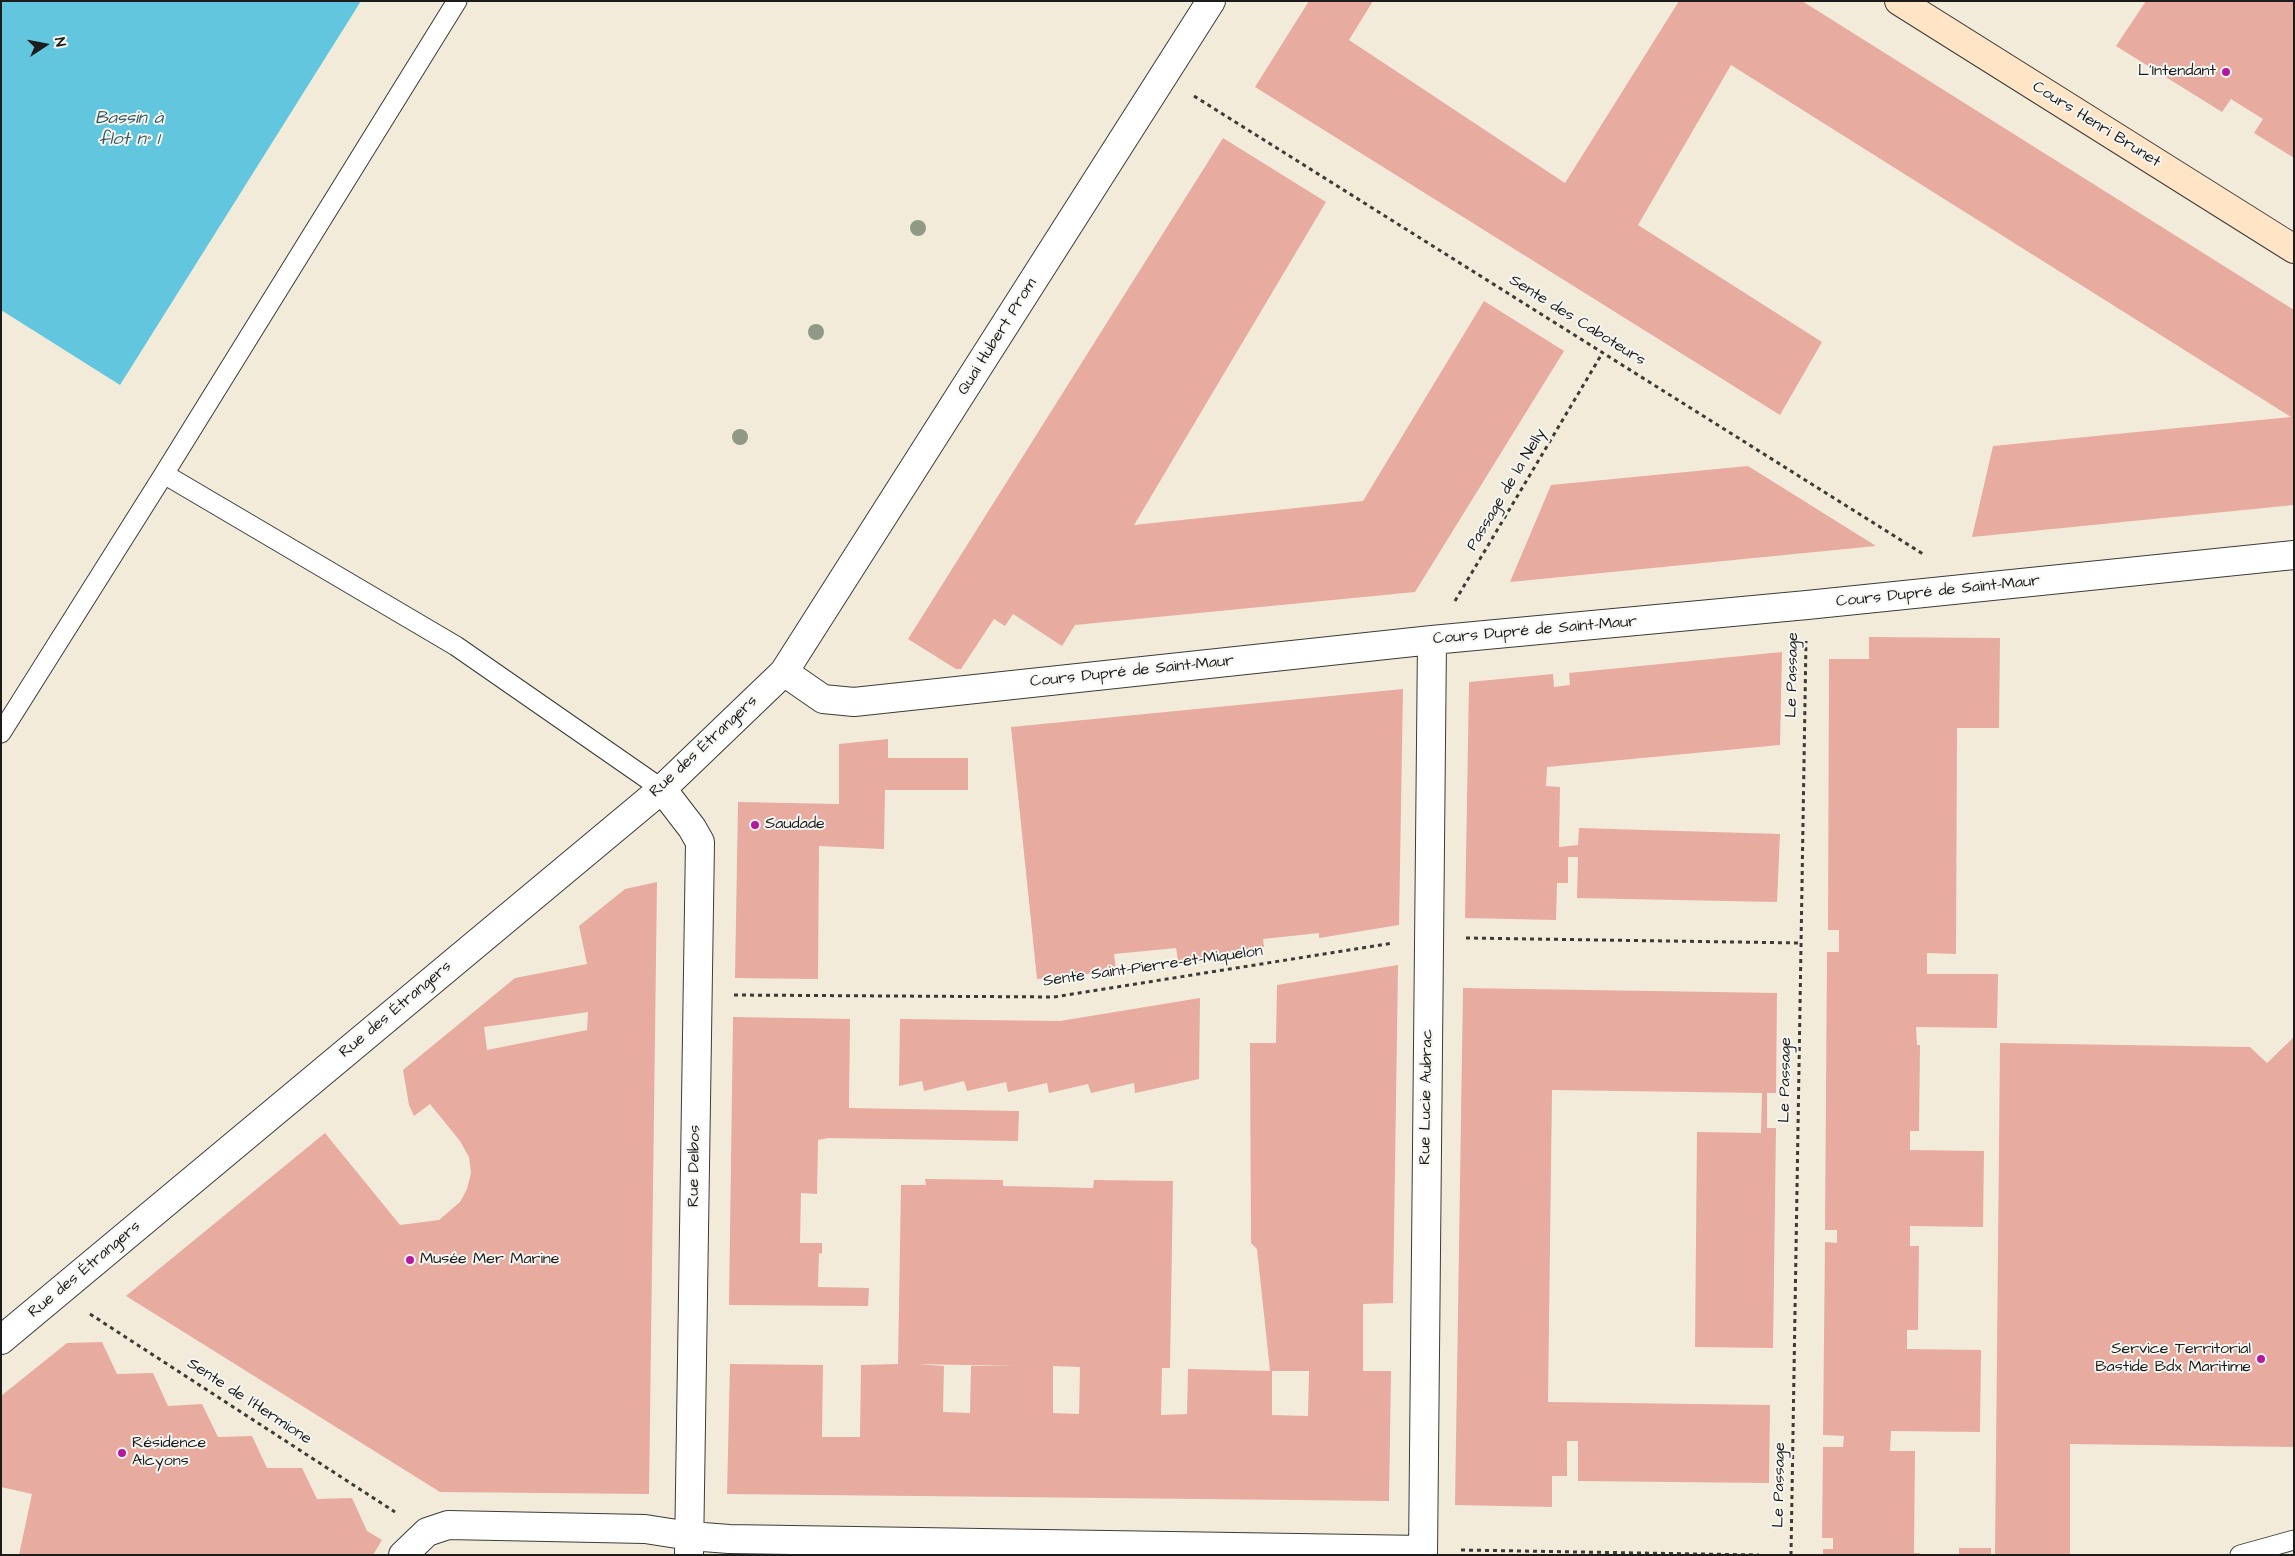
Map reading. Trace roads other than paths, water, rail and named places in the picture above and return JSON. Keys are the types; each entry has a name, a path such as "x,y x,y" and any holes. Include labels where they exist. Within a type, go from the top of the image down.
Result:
{"street":[{"name":"Quai Hubert Prom","path":"784,672 1211,1"},
{"name":"Cours Henri Brunet","path":"1899,1 2294,249"},
{"name":"Cours Dupré de Saint-Maur","path":"784,672 822,699 854,702 1432,640 1807,605 2294,555"},
{"name":"Rue Lucie Aubrac","path":"1423,1552 1432,640"},
{"name":"Rue des Étrangers","path":"1,1340 662,789 784,672"},
{"name":"Rue Delbos","path":"662,789 692,828 700,842 689,1546"},
{"path":"403,1555 427,1532 448,1525 645,1529 689,1546 730,1539 1423,1552"}],"lane":[{"path":"1,733 457,1"},
{"path":"164,474 456,646 662,789"},
{"path":"2240,1555 2294,1540"}],"water":[{"name":"Bassin à flot n° 1","path":"1,1 361,1 120,385 1,310"}],"place":[{"name":"L'Intendant","path":"2226,72"},
{"name":"Saudade","path":"755,825"},
{"name":"Musée Mer Marine","path":"410,1260"},
{"name":"Service Territorial Bastide Bdx Maritime","path":"2261,1359"},
{"name":"Résidence Alcyons","path":"122,1453"}]}
